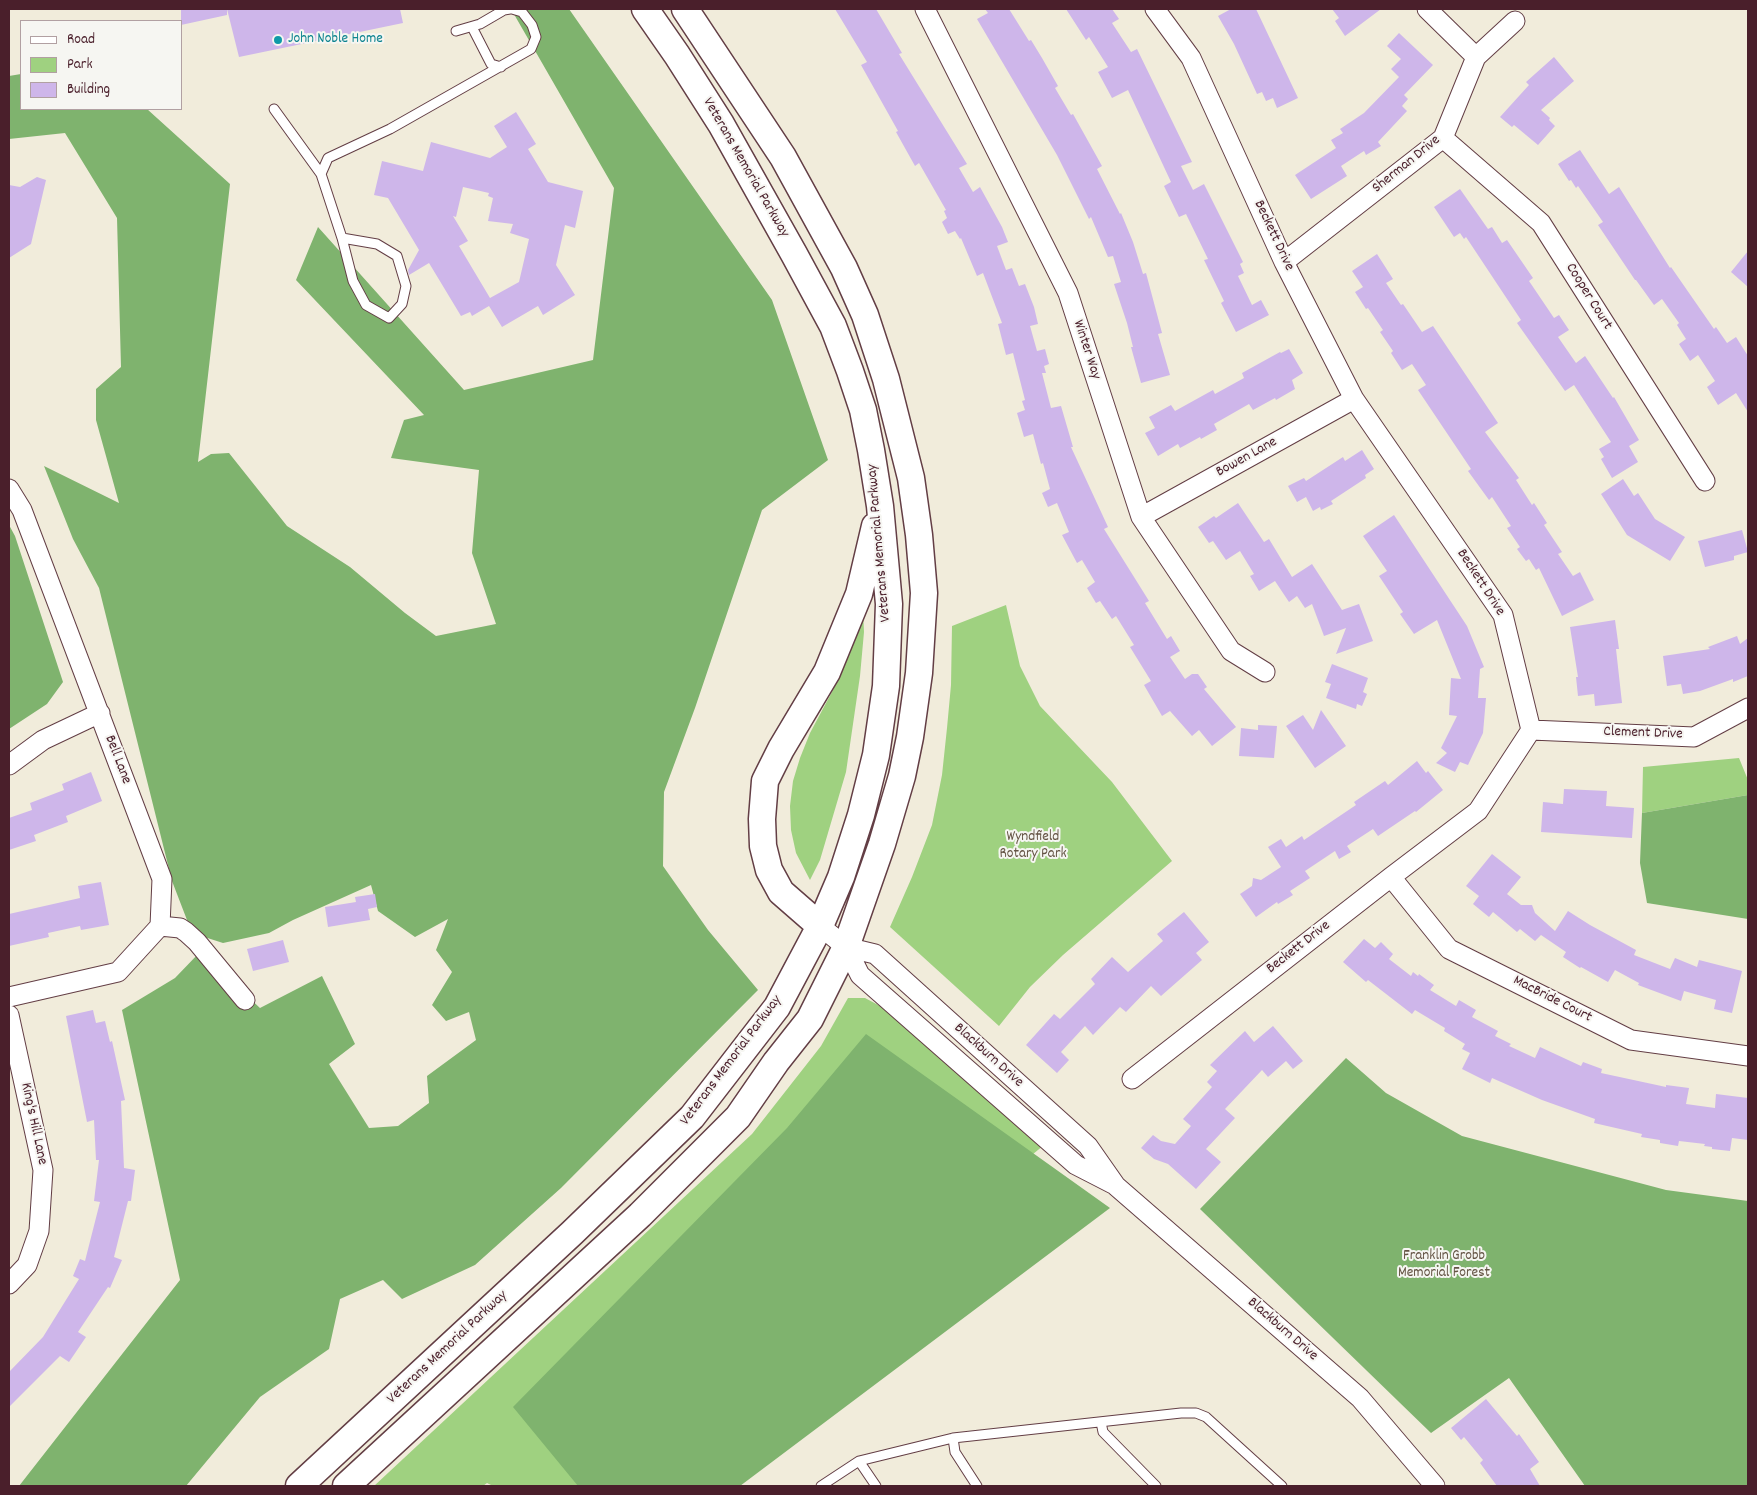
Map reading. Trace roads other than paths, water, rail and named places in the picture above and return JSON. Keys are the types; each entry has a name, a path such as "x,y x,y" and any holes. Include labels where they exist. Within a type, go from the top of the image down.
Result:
{"main road":[{"name":"Veterans Memorial Parkway","path":"299,1486 692,1117 777,1007 820,926 842,877 861,815 876,755 886,686 889,604 880,506 863,410 832,326 721,124 645,9"},
{"path":"346,1486 640,1214 738,1117 776,1062 810,1019 846,947 882,844 902,776 910,737 918,674 924,593 919,535 911,478 886,379 865,315 844,268 783,157 685,9"},
{"path":"820,926 781,892 769,870 763,846 762,819 765,781 830,663 859,594 880,506"}],"street":[{"name":"Winter Way","path":"925,9 1068,293 1141,517 1231,651 1265,672"},
{"name":"Beckett Drive","path":"1132,1079 1478,811 1531,730 1503,615 1354,399 1284,262 1191,58 1156,9"},
{"path":"1428,9 1476,56"},
{"name":"Sherman Drive","path":"1284,262 1443,138 1476,56 1515,21"},
{"name":"Cooper Court","path":"1443,138 1541,223 1705,480"},
{"name":"Bowen Lane","path":"1141,517 1354,399"},
{"name":"Bell Lane","path":"9,489 22,510 162,879 160,926"},
{"name":"Clement Drive","path":"1531,730 1694,737 1748,708"},
{"path":"9,764 43,740 100,713"},
{"name":"MacBride Court","path":"1391,877 1450,948 1605,1027 1631,1040 1748,1056"},
{"path":"9,997 118,972 160,926 180,928 197,942 245,1000"},
{"name":"Blackburn Drive","path":"820,926 846,947 860,975 1076,1165 1116,1186 1360,1398 1435,1486"},
{"name":"Blackburn Drive","path":"846,947 875,954 1088,1146 1116,1186"},
{"name":"King's Hill Lane","path":"9,1015 43,1170 39,1231 27,1264 9,1284"}],"lane":[{"path":"321,174 328,158 390,129 501,67 531,49 536,37 532,24 522,12 511,9 504,10 480,24 456,32"},
{"path":"472,27 491,64 501,67"},
{"path":"274,109 321,174 342,238 353,281 366,305 389,318 402,304 406,286 397,256 377,244 342,238"},
{"path":"821,1486 859,1461 953,1438 1196,1413 1206,1417 1282,1486"},
{"path":"1101,1422 1102,1432 1156,1486"},
{"path":"953,1438 955,1452 978,1486"},
{"path":"859,1461 876,1486"}],"place":[{"name":"John Noble Home","path":"278,40"}],"park label":[{"name":"Wyndfield Rotary Park","path":"1033,846"},
{"name":"Franklin Grobb Memorial Forest","path":"1444,1266"}]}
